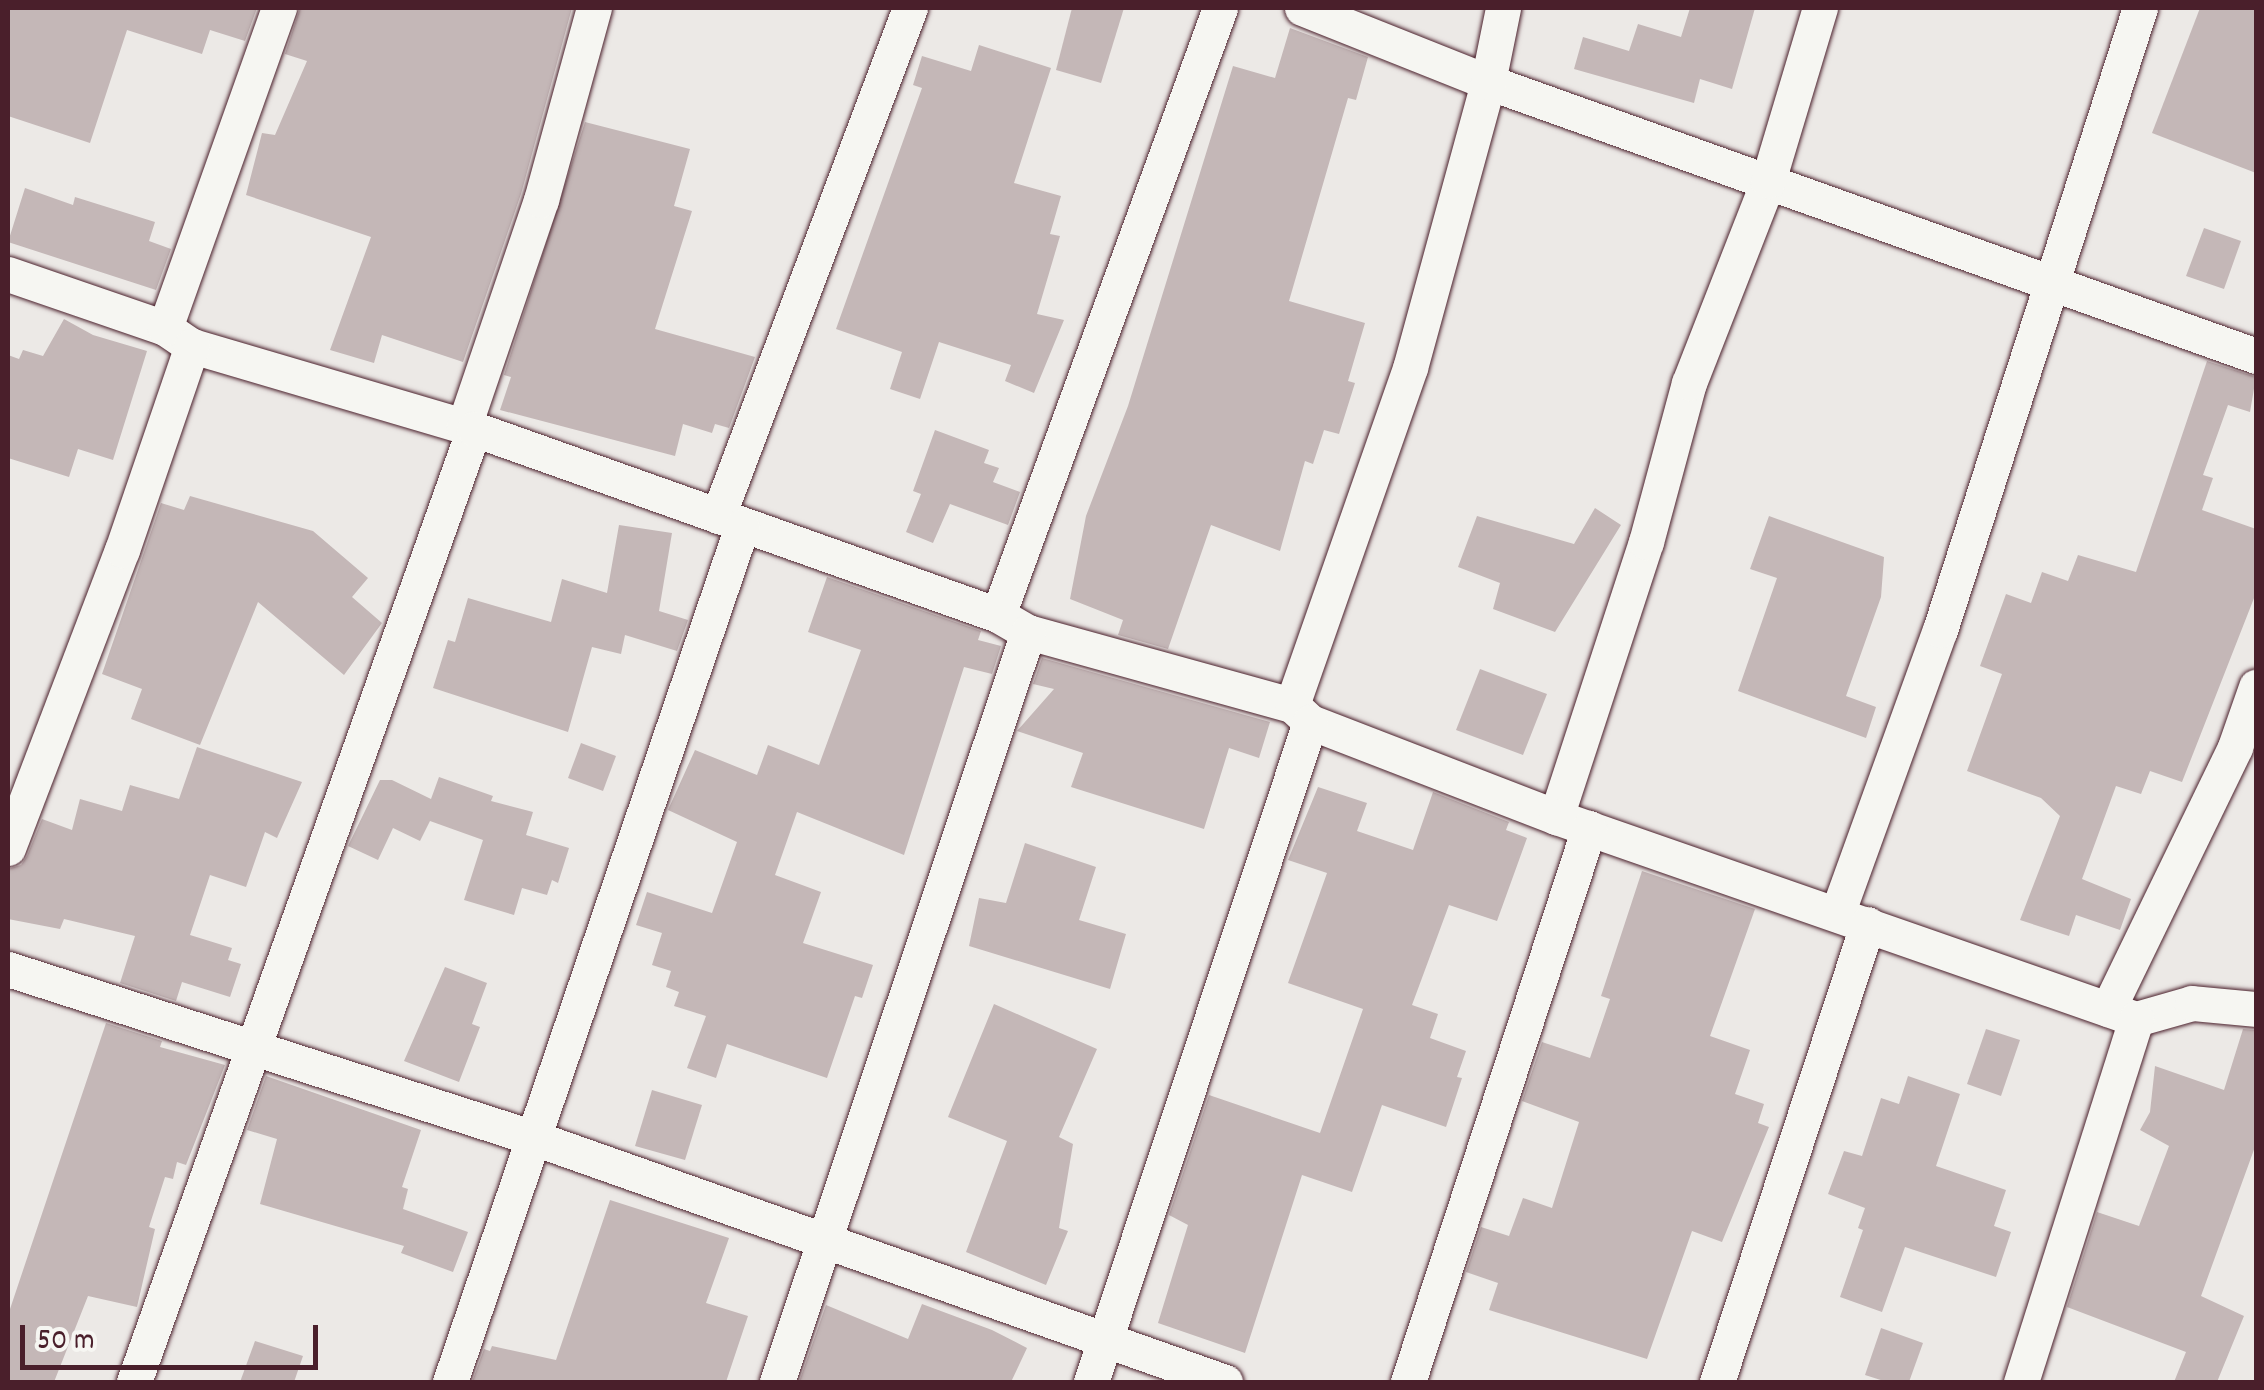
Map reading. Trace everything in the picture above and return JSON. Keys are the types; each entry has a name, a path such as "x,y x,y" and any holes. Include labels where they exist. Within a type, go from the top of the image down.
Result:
{"street":[{"path":"8,848 122,550 179,337 279,8"},
{"path":"134,1382 469,428 542,200 594,8"},
{"path":"450,1382 534,1138 730,521 910,8"},
{"path":"777,1382 826,1240 1013,624 1220,8"},
{"path":"1302,8 1488,82 2256,356"},
{"path":"1091,1382 1410,368 1488,82 1503,8"},
{"path":"1556,816 1646,542 1688,383 1768,181 1820,8"},
{"path":"1717,1382 1940,630 2140,8"},
{"path":"8,274 179,337 469,428 1013,624 1301,714 1556,816 2122,1014 2192,1003 2256,1009"},
{"path":"2021,1382 2122,1014 2235,746 2256,686"},
{"path":"1408,1382 1589,828"},
{"path":"8,969 534,1138 1224,1382"}],"building":[{"path":"8,8 257,8 245,41 210,30 202,54 127,30 90,143 8,116"},
{"path":"300,8 572,8 521,194 463,362 382,335 374,363 330,350 371,237 246,195 262,133 275,135 307,61 285,54"},
{"path":"1072,8 1124,8 1101,83 1056,70"},
{"path":"1690,8 1755,8 1732,89 1700,79 1694,103 1574,69 1583,37 1629,51 1638,24 1681,37"},
{"path":"2200,8 2256,8 2256,173 2152,133"},
{"path":"1290,28 1368,57 1356,100 1348,98 1289,301 1365,323 1348,381 1355,383 1339,434 1324,430 1313,464 1305,461 1280,551 1211,525 1168,649 1118,635 1123,620 1070,599 1086,516 1128,406 1233,66 1275,78"},
{"path":"979,45 1051,68 1014,183 1061,196 1050,234 1060,236 1037,314 1064,320 1034,393 1005,381 1011,365 939,342 920,399 890,389 902,352 836,329 922,88 913,85 922,56 971,71"},
{"path":"585,122 690,149 674,206 692,211 655,329 755,357 729,428 715,424 712,433 683,424 675,456 500,410 511,377 504,375"},
{"path":"25,188 73,205 75,197 155,222 149,241 171,249 156,290 8,242"},
{"path":"2204,228 2241,241 2224,289 2186,276"},
{"path":"64,319 93,335 147,351 113,460 78,449 69,477 8,458 8,355 19,359 23,350 43,356"},
{"path":"2207,361 2256,377 2250,412 2228,405 2203,475 2213,478 2202,510 2256,529 2256,593 2182,782 2150,771 2141,794 2116,786 2082,879 2131,899 2120,930 2076,915 2069,936 2020,920 2060,816 2041,798 1967,771 2002,674 1980,666 2006,594 2031,603 2042,572 2068,581 2078,555 2136,572"},
{"path":"935,430 989,450 984,463 999,468 993,482 1020,492 1008,525 950,504 933,543 906,532 921,494 913,491"},
{"path":"190,496 313,531 368,578 352,597 382,623 344,675 258,602 200,745 131,719 142,689 102,674 161,503 184,510"},
{"path":"1595,508 1621,525 1555,632 1493,609 1500,583 1458,567 1477,516 1574,544"},
{"path":"1769,516 1884,557 1881,597 1846,696 1876,707 1866,738 1738,691 1777,578 1750,569"},
{"path":"619,525 672,533 659,611 688,620 677,651 625,635 621,654 592,647 568,732 433,688 448,640 455,642 468,598 551,622 562,579 607,593"},
{"path":"827,577 981,631 978,640 1001,646 992,674 964,667 904,855 797,812 775,875 821,892 803,943 873,965 862,998 855,996 827,1078 727,1044 716,1078 687,1068 706,1016 674,1006 679,992 666,987 671,971 652,965 662,933 636,925 647,892 712,913 737,842 668,810 695,750 757,775 768,745 819,765 861,650 808,632"},
{"path":"1042,658 1270,722 1259,758 1229,748 1204,829 1071,787 1083,753 1017,731 1054,689 1033,684"},
{"path":"1480,669 1547,694 1523,755 1456,730"},
{"path":"581,743 616,756 603,791 568,778"},
{"path":"197,747 302,782 277,838 265,832 246,887 210,875 190,935 232,948 228,960 241,964 230,997 182,982 176,1001 120,983 135,936 64,919 60,929 8,919 8,869 21,865 42,819 72,830 80,799 122,811 130,785 179,799"},
{"path":"439,777 493,796 491,801 533,812 526,835 569,848 558,883 552,880 547,895 522,888 514,915 464,900 483,840 430,821 420,841 393,828 378,860 348,846 380,780 392,780 431,799"},
{"path":"1318,787 1367,803 1357,831 1413,850 1433,792 1509,822 1506,830 1527,838 1497,921 1449,905 1412,1005 1438,1014 1430,1038 1466,1051 1457,1077 1462,1078 1446,1127 1382,1105 1352,1192 1302,1175 1245,1353 1158,1323 1188,1225 1169,1215 1209,1095 1320,1133 1363,1009 1288,983 1327,873 1288,860"},
{"path":"1025,843 1096,867 1079,920 1126,934 1110,989 969,946 979,898 1006,903"},
{"path":"1642,871 1755,909 1710,1036 1750,1050 1735,1094 1764,1104 1758,1123 1769,1127 1722,1242 1692,1231 1647,1359 1489,1310 1498,1283 1466,1272 1481,1227 1509,1236 1523,1198 1552,1208 1579,1122 1522,1101 1542,1042 1590,1058 1610,999 1601,996"},
{"path":"445,967 487,983 472,1024 480,1027 459,1082 404,1061"},
{"path":"994,1004 1097,1049 1059,1137 1073,1144 1059,1228 1068,1231 1046,1285 966,1252 1007,1141 948,1117"},
{"path":"106,1023 162,1041 160,1047 225,1065 186,1165 177,1162 173,1179 165,1177 149,1227 155,1229 137,1307 88,1296 54,1382 8,1382 8,1315"},
{"path":"1986,1029 2020,1040 2001,1096 1967,1084"},
{"path":"2243,1029 2256,1030 2256,1144 2201,1296 2244,1316 2217,1382 2174,1382 2186,1352 2067,1307 2097,1212 2139,1226 2169,1146 2140,1130 2150,1112 2155,1066 2224,1090"},
{"path":"266,1076 421,1130 402,1187 408,1189 403,1209 468,1232 453,1272 401,1253 404,1246 260,1204 277,1139 247,1130"},
{"path":"1908,1076 1960,1094 1936,1166 2006,1190 1994,1226 2011,1232 1996,1277 1905,1247 1882,1312 1840,1297 1863,1230 1858,1228 1865,1208 1828,1194 1844,1151 1862,1156 1881,1098 1899,1104"},
{"path":"652,1090 702,1105 685,1160 635,1146"},
{"path":"610,1200 729,1238 706,1303 748,1316 726,1382 472,1382 484,1349 490,1351 492,1346 556,1360"},
{"path":"922,1304 992,1330 1027,1348 1011,1382 799,1382 826,1305 908,1339"},
{"path":"1881,1328 1923,1343 1909,1382 1887,1382 1865,1375"},
{"path":"255,1341 303,1356 294,1382 240,1382"}]}
